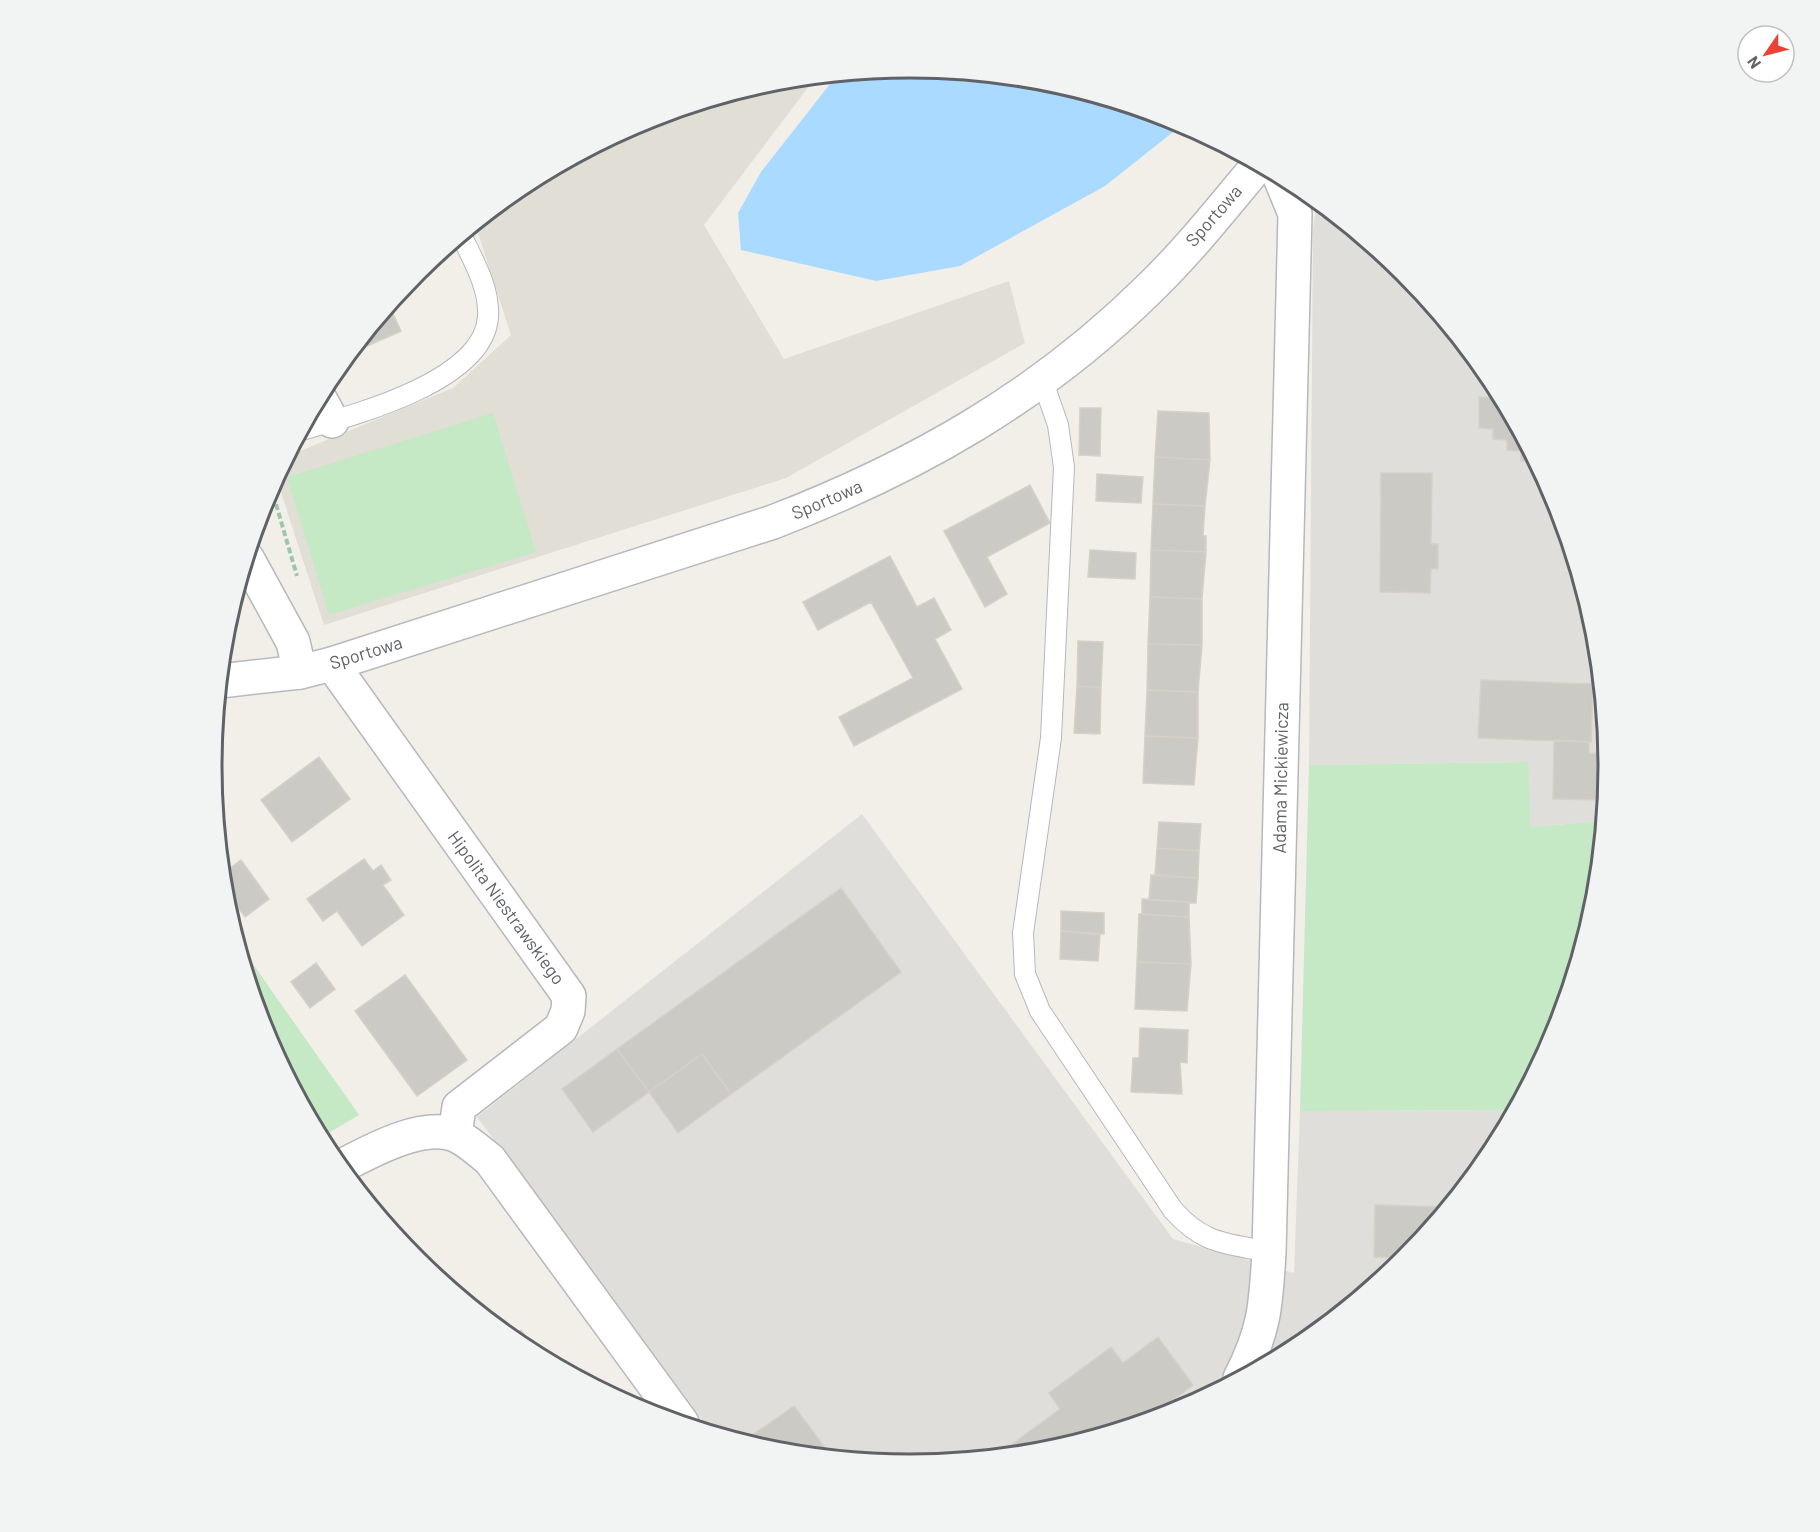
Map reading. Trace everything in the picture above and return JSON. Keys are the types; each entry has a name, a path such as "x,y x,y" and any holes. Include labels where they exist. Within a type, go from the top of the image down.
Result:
{"street":[{"name":"Sportowa","path":"228,680 300,672 332,664 773,522 836,498 904,466 965,432 1082,349 1151,287 1254,170"},
{"name":"Adama Mickiewicza","path":"1246,1366 1255,1349 1266,1309 1269,1252 1295,214 1285,190"},
{"path":"252,567 293,642 300,672"},
{"name":"Hipolita Niestrawskiego","path":"332,664 569,996 568,1011 561,1028 459,1107 455,1135"},
{"path":"348,1163 376,1148 419,1133 455,1135 490,1160 674,1412"}],"lane":[{"path":"318,416 399,400 416,392 462,361 481,339 488,318 486,293 465,242"},
{"path":"1042,379 1058,425 1064,467 1051,738 1023,933 1025,974 1040,1011 1173,1210 1190,1230 1214,1241 1269,1252"}],"path":[{"path":"275,501 300,586"}],"shaded area":[{"path":"809,86 704,225 784,359 1009,281 1025,343 786,478 324,625 280,490 298,452 453,388 511,335 477,231 528,194 566,170 647,130 732,101"},
{"path":"1316,211 1364,249 1427,312 1482,384 1527,462 1546,503 1561,545 1575,588 1585,632 1597,721 1596,822 1531,827 1527,762 1309,765 1313,230"},
{"path":"862,814 1173,1239 1294,1273 1300,1111 1506,1110 1456,1185 1396,1252 1329,1312 1254,1362 1173,1402 1088,1431 1000,1448 955,1453 910,1454 865,1453 820,1448 776,1441 703,1422 477,1117"}],"green space":[{"path":"493,413 536,552 329,615 287,477"},
{"path":"1528,762 1531,827 1596,822 1585,900 1575,944 1546,1029 1506,1110 1300,1111 1309,765"},
{"path":"250,960 359,1115 329,1133 293,1070 274,1029"}],"water":[{"path":"865,79 955,79 1044,91 1088,101 1175,131 1105,186 960,266 876,281 741,250 738,213 761,172 831,83"}],"building":[{"path":"393,313 401,331 364,348"},
{"path":"1479,397 1491,398 1506,422 1526,461 1521,461 1521,451 1507,450 1507,440 1493,439 1493,429 1479,428"},
{"path":"1080,408 1101,408 1100,456 1079,455"},
{"path":"1158,411 1209,413 1210,460 1155,457"},
{"path":"1155,457 1210,460 1205,506 1153,504"},
{"path":"1381,473 1432,473 1431,544 1438,544 1438,569 1431,569 1430,593 1380,592"},
{"path":"1097,474 1143,477 1141,503 1096,501"},
{"path":"1030,485 1050,523 987,557 1007,594 985,607 944,531"},
{"path":"1153,504 1205,506 1203,536 1206,536 1206,552 1151,550"},
{"path":"1090,550 1136,553 1135,579 1088,577"},
{"path":"1151,550 1206,552 1202,599 1150,597"},
{"path":"890,556 917,607 934,598 951,630 935,639 962,689 854,746 839,717 913,678 871,602 818,630 803,602"},
{"path":"1150,597 1202,599 1202,645 1148,644"},
{"path":"1078,641 1103,642 1101,688 1077,686"},
{"path":"1148,644 1202,645 1198,692 1147,690"},
{"path":"1481,680 1593,684 1591,742 1478,738"},
{"path":"1077,686 1101,688 1100,734 1074,733"},
{"path":"1147,690 1198,692 1198,738 1145,736"},
{"path":"1145,736 1198,738 1194,785 1143,783"},
{"path":"1554,740 1589,742 1589,753 1598,754 1597,800 1553,799"},
{"path":"319,757 350,799 292,842 261,800"},
{"path":"1159,822 1201,824 1199,851 1157,848"},
{"path":"1157,848 1199,851 1198,878 1155,875"},
{"path":"364,859 373,871 381,865 391,880 383,885 404,915 362,946 337,911 323,921 307,899"},
{"path":"241,860 269,899 245,917 236,905 230,868"},
{"path":"1151,875 1198,878 1196,903 1149,900"},
{"path":"841,888 901,972 731,1094 702,1054 649,1092 617,1049"},
{"path":"1142,899 1189,902 1189,917 1142,914"},
{"path":"1061,911 1104,913 1104,934 1061,931"},
{"path":"1139,914 1189,917 1191,964 1137,962"},
{"path":"1061,931 1100,935 1098,961 1060,959"},
{"path":"1137,962 1191,964 1187,1011 1135,1009"},
{"path":"316,963 335,989 310,1008 291,982"},
{"path":"405,975 467,1060 417,1096 355,1011"},
{"path":"1140,1028 1188,1030 1187,1063 1180,1062 1182,1094 1131,1092 1133,1058 1139,1058"},
{"path":"617,1049 649,1092 593,1132 562,1089"},
{"path":"702,1054 731,1094 678,1133 649,1092"},
{"path":"1375,1205 1438,1207 1390,1258 1374,1257"},
{"path":"1158,1337 1193,1385 1168,1404 1131,1417 1088,1431 1009,1447 1060,1409 1049,1393 1111,1347 1123,1363"},
{"path":"794,1406 826,1449 776,1441 752,1435"}]}
